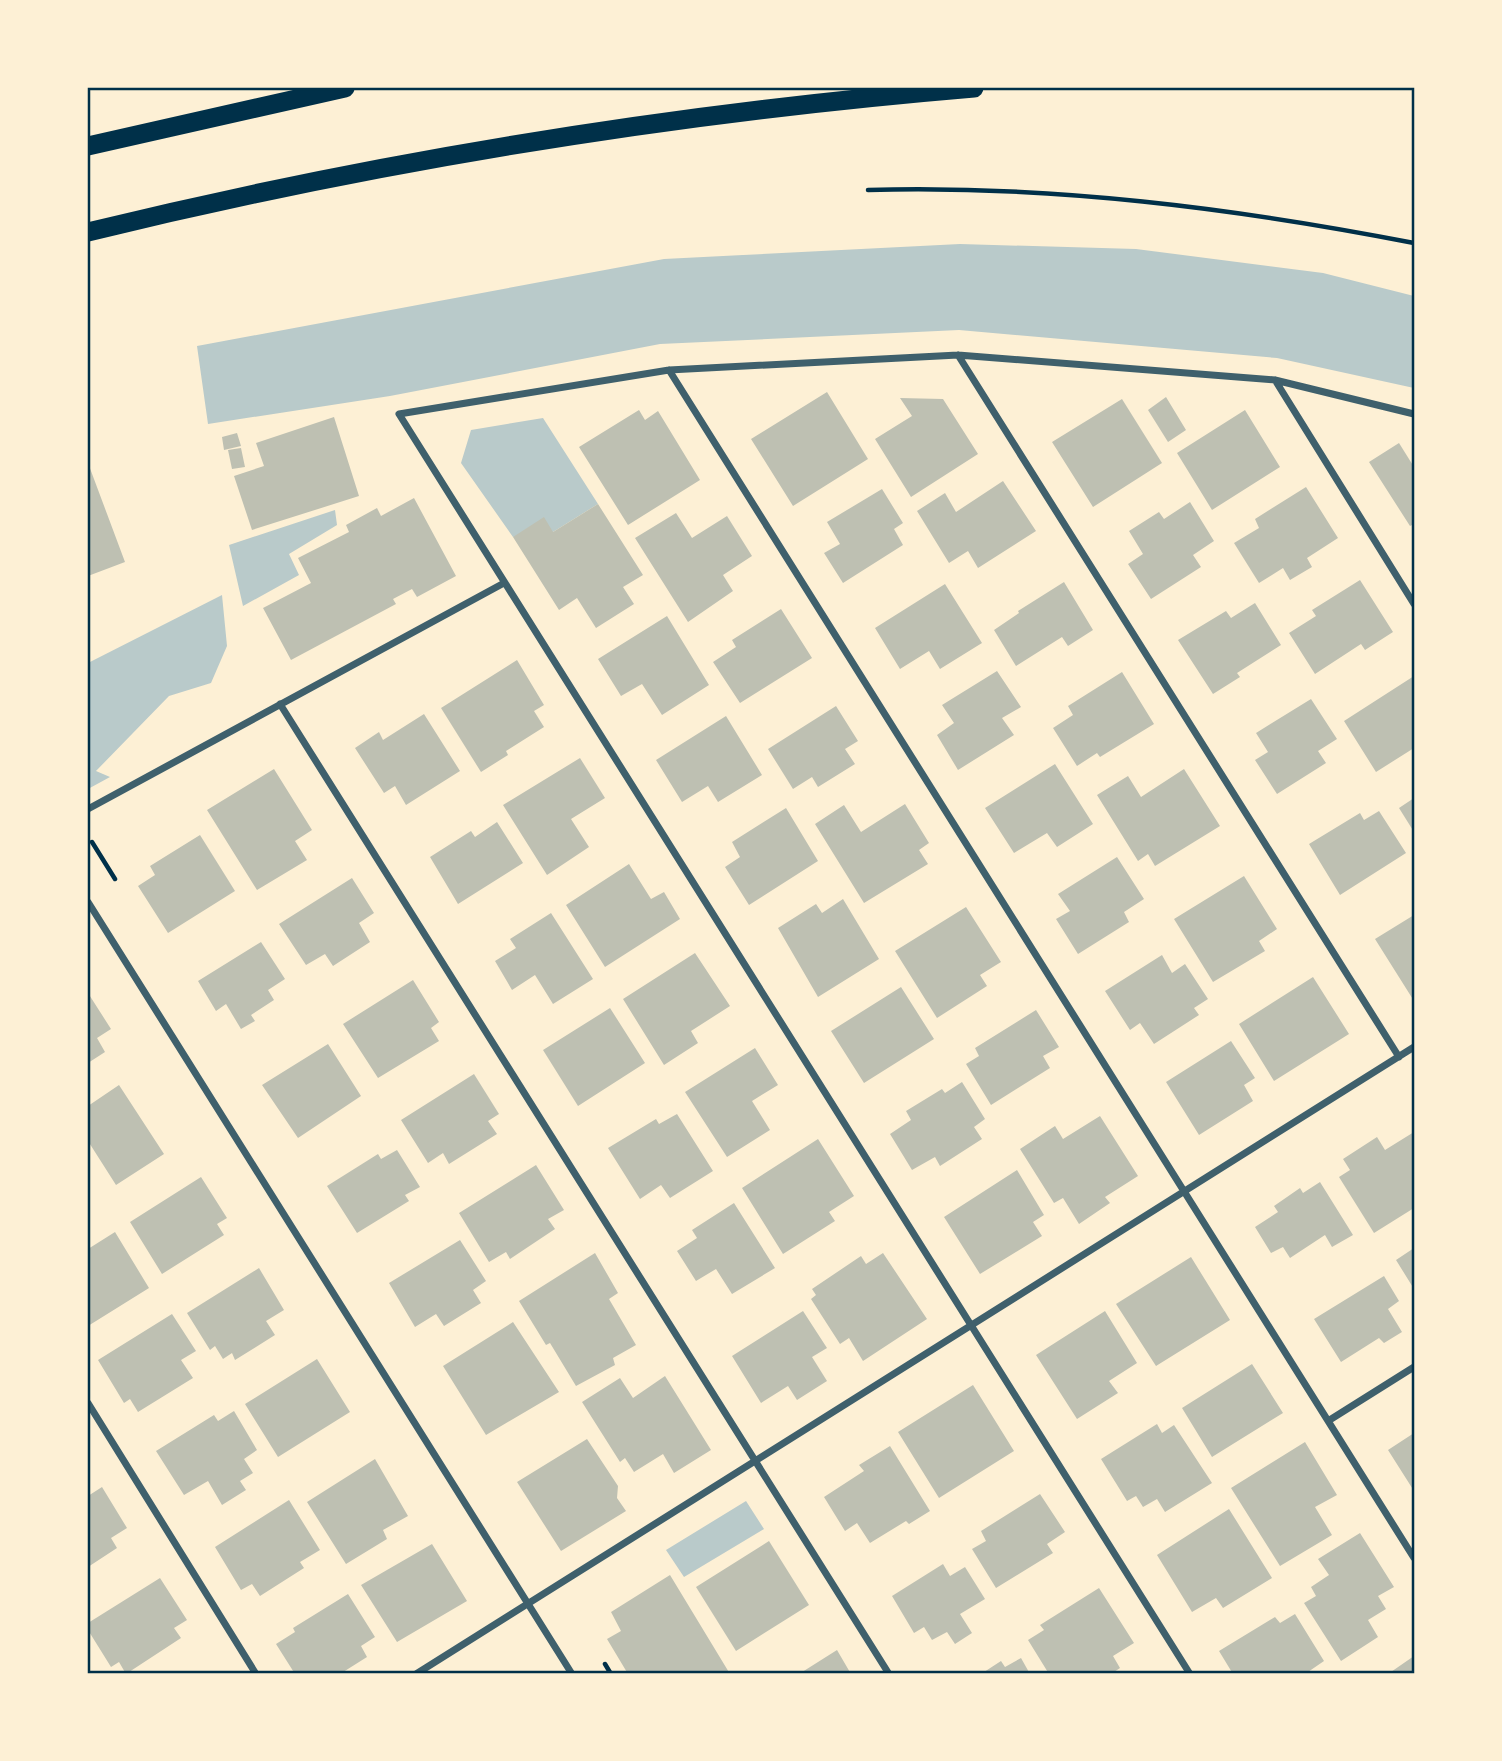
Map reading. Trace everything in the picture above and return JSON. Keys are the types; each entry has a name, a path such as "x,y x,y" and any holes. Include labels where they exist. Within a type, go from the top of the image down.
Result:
{"highway":[{"path":"88,146 345,88"},
{"path":"88,232 306,184 593,133 781,108 974,88"}],"street":[{"path":"958,355 1399,1057"},
{"path":"1190,1674 398,414 669,370 958,355 1275,380 1415,414"},
{"path":"669,370 1415,1558"},
{"path":"1275,380 1415,604"},
{"path":"88,809 504,583"},
{"path":"281,704 889,1674"},
{"path":"88,902 572,1674"},
{"path":"416,1674 1415,1047"},
{"path":"1328,1421 1415,1367"},
{"path":"88,1403 256,1674"}],"path":[{"path":"868,190 1037,192 1206,207 1271,216 1415,243"}],"shaded area":[{"path":"960,244 1136,249 1323,273 1414,296 1414,388 1277,358 959,330 660,344 390,396 208,424 197,346 664,259"},
{"path":"543,418 598,504 553,532 513,537 461,463 471,430"},
{"path":"335,510 337,525 289,554 299,575 243,606 229,545"},
{"path":"222,595 227,646 211,683 169,696 96,771 110,777 88,789 88,663"},
{"path":"746,1501 764,1529 684,1577 666,1550"}],"building":[{"path":"827,392 868,459 793,506 751,439"},
{"path":"1166,397 1186,430 1168,442 1148,410"},
{"path":"900,398 943,399 978,454 911,497 875,439 912,416"},
{"path":"1122,399 1162,463 1093,507 1052,442"},
{"path":"639,410 645,420 658,411 700,480 628,525 579,447"},
{"path":"1245,410 1280,467 1212,510 1177,453"},
{"path":"334,417 359,496 252,530 234,476 264,466 256,443"},
{"path":"237,433 241,446 224,450 222,437"},
{"path":"1399,443 1414,467 1414,524 1410,526 1369,462"},
{"path":"241,448 245,467 232,469 228,450"},
{"path":"88,463 125,562 88,576"},
{"path":"1003,481 1036,531 978,568 968,551 949,563 917,511 945,493 956,512"},
{"path":"1306,487 1338,538 1307,558 1312,567 1290,580 1283,568 1259,583 1234,543 1259,528 1255,519"},
{"path":"882,489 903,523 894,529 903,545 843,583 824,553 840,544 827,522"},
{"path":"414,498 456,576 417,597 412,589 393,599 396,604 291,660 263,608 311,583 298,558 349,532 346,525 377,508 381,516"},
{"path":"1190,502 1214,541 1193,555 1201,567 1151,599 1128,564 1143,554 1129,531 1159,512 1164,519"},
{"path":"598,504 643,575 623,587 634,604 596,628 577,598 559,610 513,537 544,517 553,532"},
{"path":"676,513 692,538 727,516 752,556 723,575 733,591 688,622 635,538"},
{"path":"1360,580 1393,632 1365,650 1361,644 1315,674 1289,633 1316,616 1312,610"},
{"path":"1064,582 1093,630 1068,646 1062,637 1016,666 994,630"},
{"path":"945,584 982,643 940,669 929,651 900,669 875,628"},
{"path":"1255,603 1281,645 1237,673 1240,677 1213,694 1178,640 1226,611 1231,618"},
{"path":"781,609 812,658 740,703 713,662 736,647 732,640"},
{"path":"667,616 709,685 662,715 642,684 621,696 598,659"},
{"path":"517,660 544,705 534,711 544,727 506,751 508,755 481,772 441,708"},
{"path":"997,671 1021,707 1002,718 1014,735 958,770 937,735 954,723 942,705"},
{"path":"1122,672 1154,724 1100,757 1097,753 1077,766 1053,728 1073,715 1068,706"},
{"path":"1414,676 1414,748 1376,772 1344,721"},
{"path":"1311,699 1337,739 1318,751 1326,763 1277,794 1255,760 1268,752 1256,733"},
{"path":"836,706 858,741 845,749 855,764 818,787 812,777 793,789 768,749"},
{"path":"424,714 460,771 406,805 395,786 384,793 355,748 379,732 383,740"},
{"path":"726,716 762,775 718,802 708,786 682,802 656,760"},
{"path":"580,758 605,798 571,819 589,847 547,875 503,805"},
{"path":"1055,764 1093,824 1057,847 1047,833 1014,853 985,808"},
{"path":"274,769 312,830 295,841 307,860 257,890 207,810"},
{"path":"1184,769 1220,826 1155,866 1148,854 1138,861 1097,795 1128,776 1141,797"},
{"path":"1414,798 1414,832 1399,808"},
{"path":"905,804 929,843 919,850 928,864 864,903 815,824 844,805 861,832"},
{"path":"786,808 818,861 749,905 725,867 740,857 732,842"},
{"path":"1379,811 1406,853 1340,895 1309,844 1360,813 1364,820"},
{"path":"497,822 523,863 458,904 430,857 471,831 475,837"},
{"path":"200,835 235,891 168,933 138,886 155,875 150,866"},
{"path":"1117,857 1144,899 1124,912 1129,922 1078,954 1056,919 1070,911 1058,894"},
{"path":"629,864 651,899 664,892 680,919 605,967 566,905"},
{"path":"1244,876 1277,929 1259,941 1265,951 1213,982 1174,919"},
{"path":"352,878 374,913 359,923 370,942 333,966 325,954 306,965 279,924"},
{"path":"843,899 879,959 818,997 778,928 816,904 822,913"},
{"path":"966,907 1001,962 980,975 987,986 937,1018 895,951"},
{"path":"551,913 593,979 553,1004 535,975 512,990 495,961 516,948 510,939"},
{"path":"1414,915 1414,1001 1375,939"},
{"path":"261,942 285,979 268,990 274,1000 251,1015 255,1021 241,1029 226,1004 216,1011 198,981"},
{"path":"695,953 730,1006 691,1031 698,1043 664,1065 623,999"},
{"path":"1162,955 1172,973 1185,964 1208,999 1194,1008 1199,1015 1154,1044 1140,1023 1130,1030 1105,991"},
{"path":"1313,977 1349,1034 1274,1081 1239,1024"},
{"path":"413,980 439,1022 431,1028 439,1041 378,1078 343,1024"},
{"path":"901,987 934,1039 864,1083 831,1031"},
{"path":"88,993 111,1029 97,1038 105,1052 88,1063"},
{"path":"610,1008 645,1063 578,1106 543,1050"},
{"path":"1036,1010 1059,1047 1043,1056 1050,1068 991,1105 966,1064 979,1056 975,1048"},
{"path":"1231,1041 1255,1078 1244,1085 1253,1101 1199,1135 1166,1082"},
{"path":"328,1044 361,1096 298,1138 262,1085"},
{"path":"755,1048 778,1085 752,1101 770,1130 727,1157 685,1092"},
{"path":"474,1074 499,1114 488,1121 497,1134 449,1164 443,1153 428,1163 401,1120"},
{"path":"962,1082 985,1119 974,1127 982,1139 940,1166 935,1157 912,1170 890,1134 911,1120 906,1111 942,1089 945,1093"},
{"path":"119,1085 164,1154 116,1185 88,1141 88,1106"},
{"path":"677,1114 713,1171 670,1198 661,1185 640,1199 608,1148 656,1119 659,1124"},
{"path":"1100,1116 1138,1176 1105,1197 1110,1203 1079,1224 1063,1198 1054,1203 1020,1149 1055,1126 1063,1139"},
{"path":"1414,1132 1414,1208 1374,1233 1339,1177 1350,1170 1343,1159 1377,1137 1385,1150"},
{"path":"818,1139 854,1196 829,1212 835,1221 783,1254 742,1188"},
{"path":"397,1150 420,1187 405,1195 409,1201 357,1233 327,1186 378,1154 381,1159"},
{"path":"536,1165 564,1210 548,1219 555,1229 510,1259 506,1252 489,1262 459,1213"},
{"path":"1017,1170 1044,1215 1033,1222 1042,1236 980,1274 944,1217"},
{"path":"201,1177 227,1218 217,1224 224,1235 162,1274 130,1222"},
{"path":"1320,1182 1353,1235 1332,1247 1325,1235 1290,1258 1283,1247 1271,1253 1255,1227 1278,1212 1274,1206 1300,1188 1303,1193"},
{"path":"734,1203 775,1268 732,1294 716,1269 696,1281 677,1251 697,1238 692,1230"},
{"path":"115,1232 149,1288 88,1326 88,1249"},
{"path":"460,1240 486,1281 473,1290 481,1303 444,1326 436,1314 415,1327 389,1283"},
{"path":"1414,1248 1414,1289 1396,1260"},
{"path":"595,1253 618,1293 609,1299 636,1345 613,1358 615,1365 576,1386 550,1343 546,1345 519,1301"},
{"path":"883,1253 927,1319 863,1361 849,1338 840,1344 811,1299 816,1295 812,1289 861,1256 866,1264"},
{"path":"1191,1257 1230,1320 1156,1366 1116,1304"},
{"path":"259,1268 284,1310 266,1321 275,1335 235,1360 232,1353 223,1359 215,1346 210,1350 187,1313"},
{"path":"1384,1276 1399,1301 1388,1309 1402,1332 1384,1343 1379,1338 1341,1362 1314,1319"},
{"path":"803,1311 827,1348 812,1357 827,1381 797,1400 788,1386 761,1403 732,1356"},
{"path":"1105,1311 1137,1363 1109,1381 1118,1393 1077,1419 1036,1355"},
{"path":"172,1314 196,1351 181,1360 193,1378 138,1412 130,1399 124,1403 98,1360"},
{"path":"513,1322 559,1392 486,1435 443,1366"},
{"path":"317,1359 350,1412 278,1457 245,1404"},
{"path":"1252,1364 1283,1413 1212,1457 1182,1408"},
{"path":"665,1376 711,1450 674,1473 663,1454 634,1472 625,1458 620,1462 582,1402 620,1378 633,1398"},
{"path":"973,1385 1014,1451 939,1498 898,1432"},
{"path":"234,1411 257,1450 244,1459 253,1473 240,1481 246,1490 222,1505 208,1481 184,1495 156,1451 214,1415 218,1421"},
{"path":"1157,1424 1162,1433 1174,1425 1212,1483 1165,1512 1157,1499 1143,1507 1136,1496 1127,1501 1101,1459"},
{"path":"1414,1433 1414,1491 1388,1450"},
{"path":"587,1439 618,1486 617,1498 626,1511 561,1551 517,1482"},
{"path":"1305,1442 1337,1495 1315,1507 1332,1535 1280,1566 1231,1488"},
{"path":"890,1446 930,1511 909,1524 906,1521 870,1543 857,1523 845,1531 824,1497 864,1471 859,1465"},
{"path":"375,1459 408,1516 383,1530 387,1539 346,1564 307,1502"},
{"path":"102,1487 127,1528 111,1538 117,1548 88,1567 88,1496"},
{"path":"1040,1494 1065,1532 1047,1544 1053,1553 996,1588 972,1549 986,1541 981,1531"},
{"path":"289,1500 320,1550 300,1562 304,1568 260,1596 252,1584 241,1590 215,1547"},
{"path":"1229,1509 1272,1578 1223,1608 1216,1598 1192,1612 1157,1555"},
{"path":"1360,1533 1394,1587 1378,1596 1386,1609 1368,1620 1378,1637 1341,1661 1304,1603 1316,1596 1311,1587 1329,1575 1318,1559"},
{"path":"769,1541 809,1605 736,1651 696,1587"},
{"path":"432,1544 467,1601 397,1642 361,1585"},
{"path":"943,1564 950,1576 965,1567 985,1599 960,1614 972,1633 955,1644 947,1632 932,1640 924,1627 914,1633 892,1596"},
{"path":"670,1575 730,1674 628,1674 607,1639 621,1631 611,1612"},
{"path":"160,1578 187,1620 174,1628 181,1638 126,1674 119,1662 111,1667 88,1630 88,1623"},
{"path":"1099,1588 1134,1643 1113,1656 1120,1668 1111,1674 1049,1674 1028,1640 1044,1630 1040,1625"},
{"path":"348,1594 375,1637 361,1646 367,1657 340,1674 295,1674 276,1644 295,1632 293,1628"},
{"path":"1295,1614 1324,1661 1305,1674 1233,1674 1219,1651 1275,1617 1280,1623"},
{"path":"837,1650 851,1674 799,1674"},
{"path":"1414,1656 1414,1674 1388,1674"},
{"path":"1021,1658 1030,1674 981,1674 1001,1661 1005,1667"}]}
